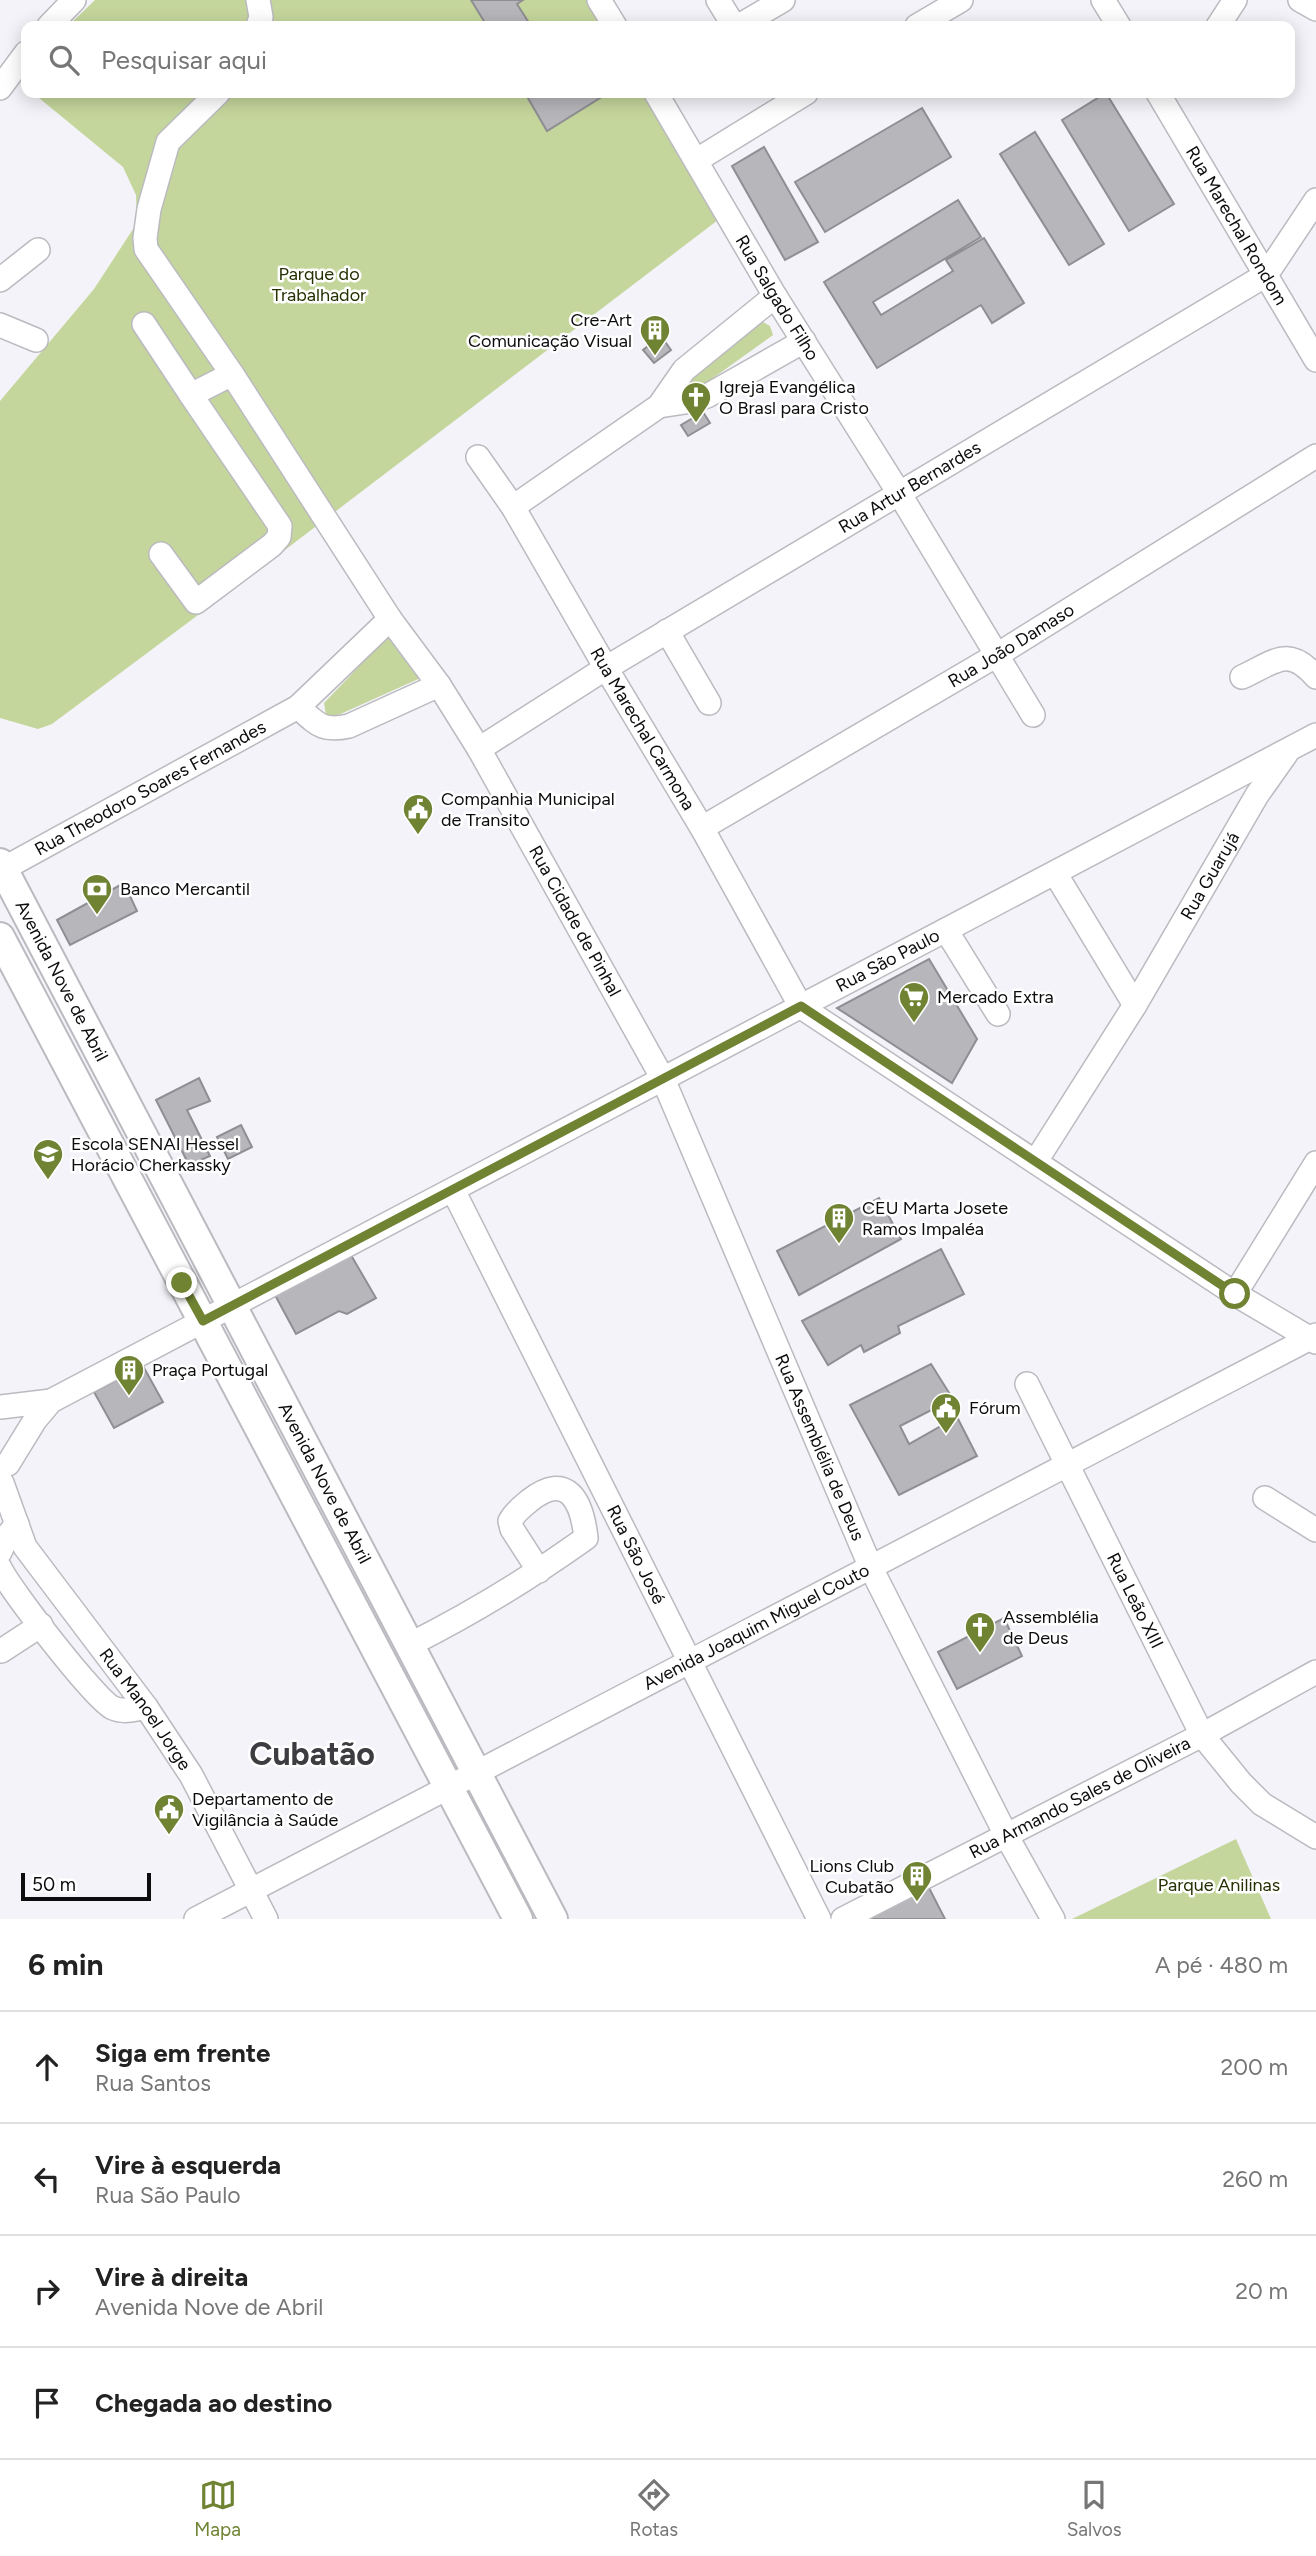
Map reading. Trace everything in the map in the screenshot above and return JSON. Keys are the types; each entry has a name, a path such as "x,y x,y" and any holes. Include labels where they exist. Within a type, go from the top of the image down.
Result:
{"main road":[{"name":"Avenida Nove de Abril","path":"1,867 553,1919"},
{"name":"Avenida Nove de Abril","path":"0,937 518,1919"}],"street":[{"path":"53,21 74,0"},
{"path":"258,0 260,21"},
{"path":"599,0 612,21"},
{"path":"718,0 733,21"},
{"path":"745,21 783,0"},
{"path":"925,21 961,0"},
{"path":"1103,0 1116,21"},
{"path":"1221,21 1235,0"},
{"path":"1300,0 1316,9"},
{"path":"0,88 21,60"},
{"name":"Rua Cidade de Pinhal","path":"213,98 169,142 149,209 146,249 232,374 390,619 439,685 479,750 663,1079"},
{"name":"Rua Salgado Filho","path":"659,98 775,296 900,493 1033,715"},
{"name":"Rua Marechal Rondom","path":"1167,98 1316,360"},
{"path":"697,160 779,99"},
{"name":"Rua Artur Bernardes","path":"479,750 667,631 1266,275 1316,200"},
{"path":"0,280 38,250"},
{"path":"513,507 659,406 684,370 775,296"},
{"path":"144,324 281,526 279,537 272,545 196,602 161,554"},
{"path":"0,326 36,340"},
{"path":"659,406 707,396 804,341"},
{"path":"191,395 232,374"},
{"name":"Rua João Damaso","path":"702,828 997,655 1316,456"},
{"name":"Rua Marechal Carmona","path":"478,457 513,507 702,828 801,1006"},
{"name":"Rua Theodoro Soares Fernandes","path":"1,867 298,707 390,619"},
{"path":"667,631 709,703"},
{"path":"1242,677 1281,660 1293,658 1302,662 1316,677"},
{"path":"298,707 321,727 335,729 349,726 439,685"},
{"name":"Rua São Paulo","path":"0,1407 51,1401 1316,735"},
{"name":"Rua Guarujá","path":"1036,1161 1135,1005 1257,795 1290,749"},
{"path":"1055,873 1135,1005"},
{"path":"946,930 998,1014"},
{"path":"801,1006 1235,1294 1314,1339"},
{"name":"Rua Assemblélia de Deus","path":"663,1079 871,1568 1006,1835 1053,1919"},
{"path":"1235,1294 1316,1163"},
{"name":"Rua São José","path":"453,1190 688,1663 819,1919"},
{"name":"Avenida Joaquim Miguel Couto","path":"196,1919 1314,1339"},
{"name":"Rua Leão XIII","path":"1027,1384 1202,1735 1262,1804 1316,1837"},
{"name":"Rua São Paulo","path":"3,1477 35,1420 51,1401"},
{"name":"Rua Manoel Jorge","path":"0,1437 7,1453 3,1477 10,1537 146,1707 191,1775 266,1919"},
{"path":"1265,1498 1316,1530"},
{"path":"0,1568 98,1696 114,1709 130,1711 146,1707"},
{"path":"409,1645 452,1623 539,1571"},
{"path":"0,1673 3,1659 0,1651 41,1625"},
{"name":"Rua Armando Sales de Oliveira","path":"843,1919 1202,1735 1316,1672"}],"green space":[{"path":"95,0 586,0 599,21 73,21"},
{"name":"Parque do Trabalhador","path":"39,98 645,98 718,220 277,556 52,724 38,729 0,718 0,401 94,289 137,223 136,195 123,167"},
{"path":"761,321 770,326 773,335 688,396 680,386"},
{"path":"392,632 425,676 336,716 326,715 324,703"},
{"name":"Parque Anilinas","path":"1236,1839 1271,1919 1072,1919"}],"building":[{"path":"471,0 523,0 517,4 528,21 484,21"},
{"path":"528,98 600,98 547,131"},
{"path":"1098,98 1109,98 1174,204 1129,231 1062,120"},
{"path":"922,108 951,157 825,232 795,182"},
{"path":"1035,132 1104,244 1069,265 1000,154"},
{"path":"764,147 818,242 785,260 732,166"},
{"path":"958,200 981,237 873,302 881,315 953,271 946,260 984,238 1024,303 992,323 981,305 877,368 824,282"},
{"name":"Cre-Art Comunicação Visual","path":"661,336 671,350 654,363 643,350"},
{"name":"Igreja Evangélica O Brasl para Cristo","path":"703,412 710,423 688,436 681,425"},
{"name":"Banco Mercantil","path":"124,883 137,911 70,945 57,920"},
{"name":"Mercado Extra","path":"929,959 977,1039 952,1083 837,1008"},
{"path":"199,1078 210,1101 187,1110 210,1156 189,1165 156,1100"},
{"path":"241,1125 252,1147 228,1159 217,1137"},
{"name":"CEU Marta Josete Ramos Impaléa","path":"879,1198 901,1239 799,1295 777,1251"},
{"path":"941,1249 964,1294 898,1326 900,1333 864,1352 861,1345 828,1365 802,1321"},
{"path":"348,1250 376,1298 347,1314 339,1311 296,1334 275,1295"},
{"name":"Fórum","path":"931,1364 953,1399 900,1426 909,1444 957,1417 977,1456 899,1495 850,1405"},
{"name":"Praça Portugal","path":"143,1366 163,1402 114,1428 94,1392"},
{"name":"Assemblélia de Deus","path":"1004,1618 1022,1656 957,1689 938,1652"},
{"name":"Lions Club Cubatão","path":"928,1886 945,1919 865,1919"}],"place":[{"name":"Cre-Art Comunicação Visual","path":"655,357"},
{"name":"Igreja Evangélica O Brasl para Cristo","path":"696,424"},
{"name":"Companhia Municipal de Transito","path":"418,836"},
{"name":"Banco Mercantil","path":"97,916"},
{"name":"Mercado Extra","path":"914,1024"},
{"name":"Escola SENAI Hessel Horácio Cherkassky","path":"48,1181"},
{"name":"CEU Marta Josete Ramos Impaléa","path":"839,1245"},
{"name":"Praça Portugal","path":"129,1397"},
{"name":"Fórum","path":"946,1435"},
{"name":"Assemblélia de Deus","path":"980,1654"},
{"name":"Departamento de Vigilância à Saúde","path":"169,1836"},
{"name":"Lions Club Cubatão","path":"917,1903"}],"district":[{"name":"Cubatão","path":"312,1754"}],"route":[{"path":"182,1283 203,1321 801,1006 1235,1294"}]}
